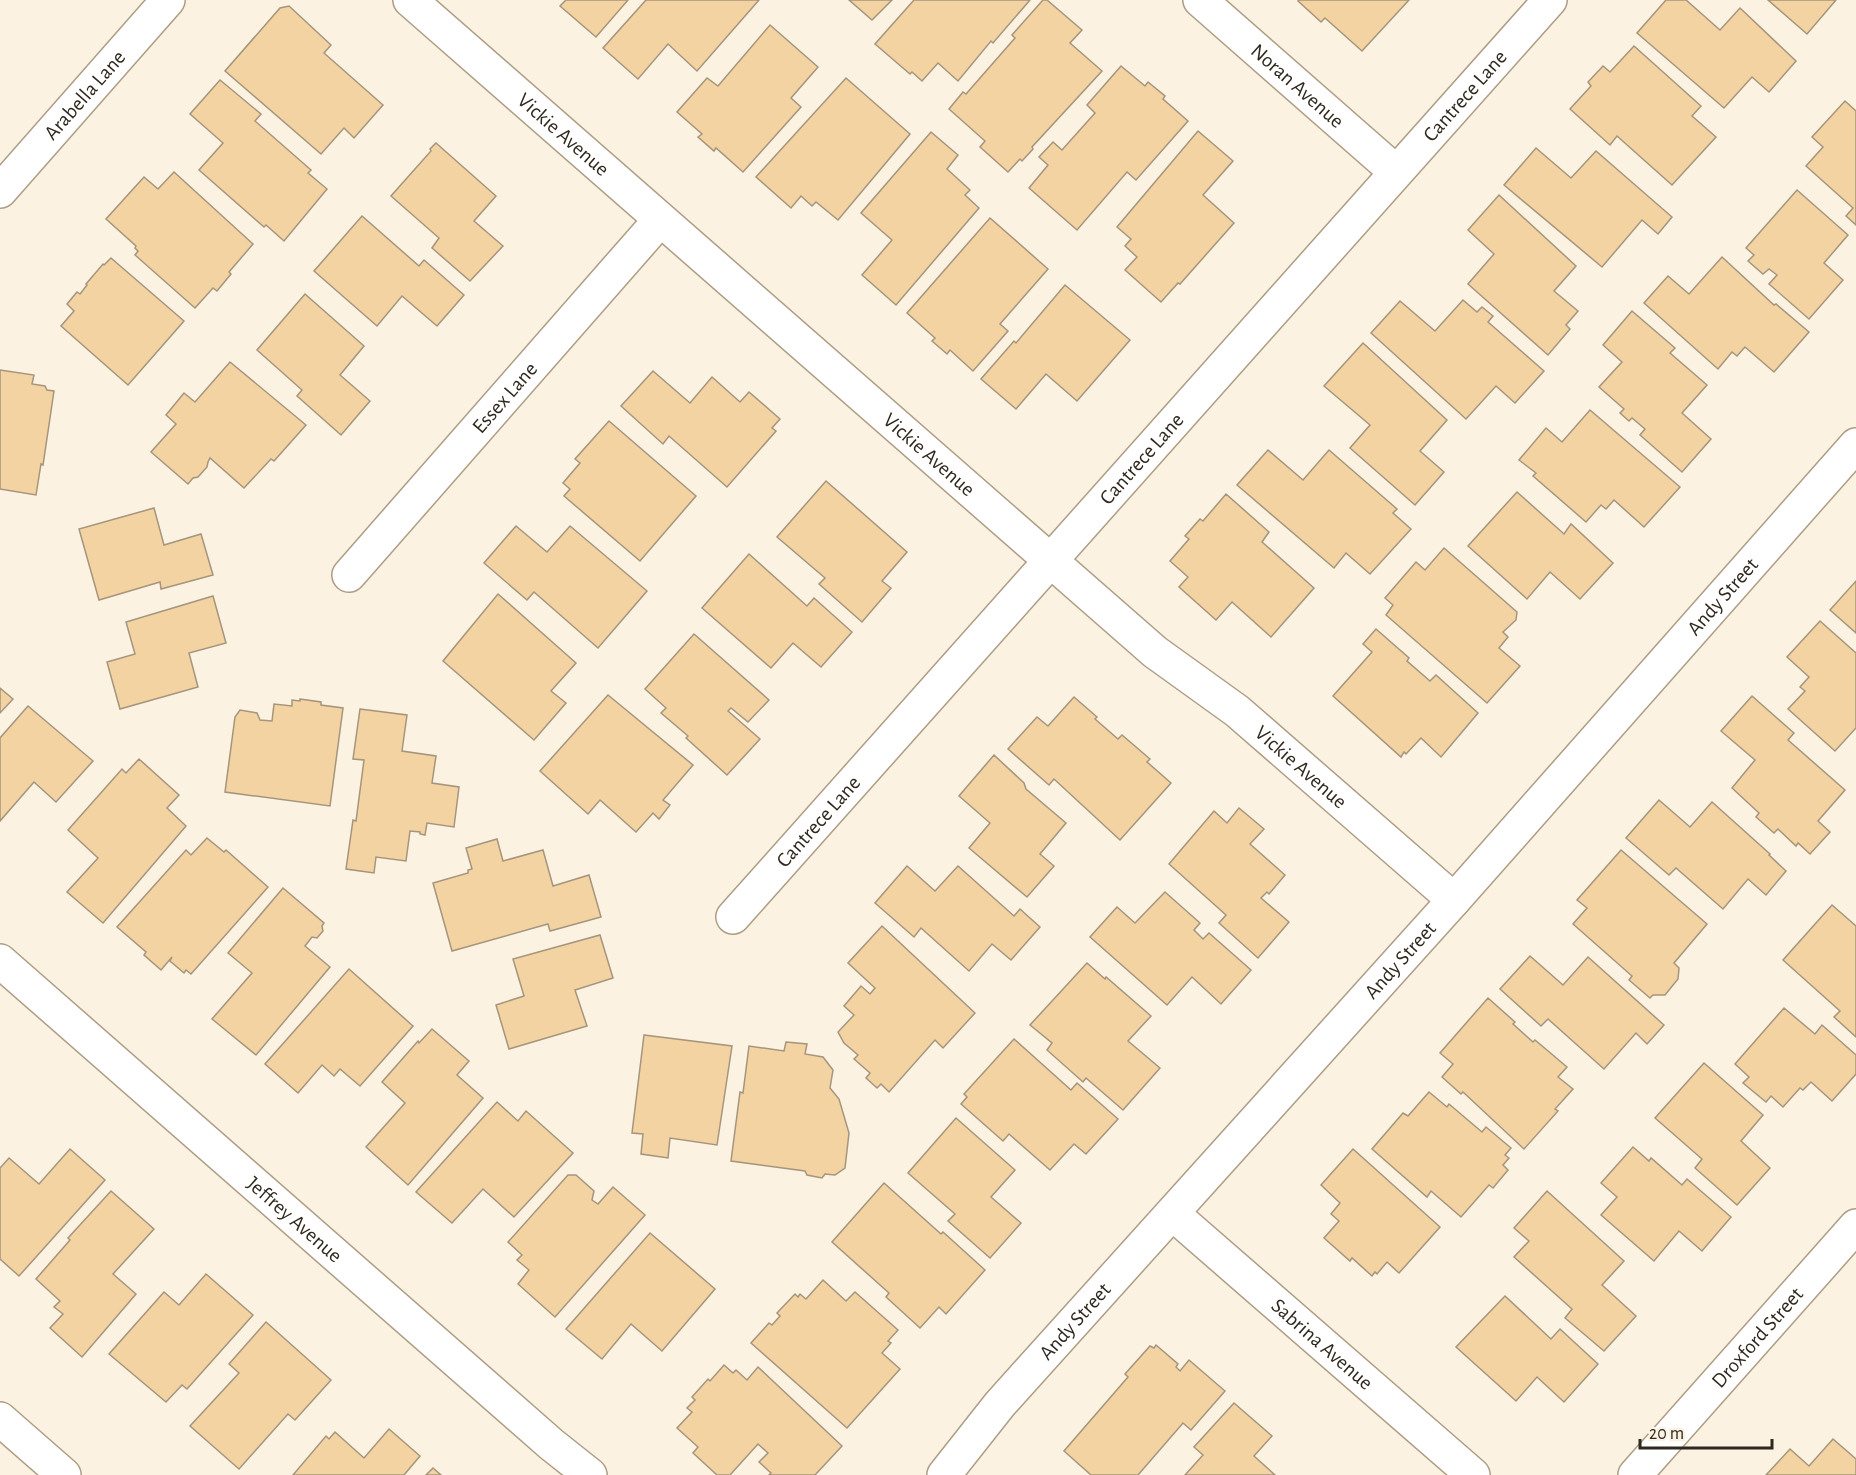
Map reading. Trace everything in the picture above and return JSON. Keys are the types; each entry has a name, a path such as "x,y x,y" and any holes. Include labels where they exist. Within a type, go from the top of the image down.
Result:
{"street":[{"name":"Arabella Lane","path":"0,191 168,0"},
{"name":"Vickie Avenue","path":"410,0 1155,652 1237,711 1454,900"},
{"name":"Noran Avenue","path":"1200,0 1396,172"},
{"name":"Cantrece Lane","path":"734,917 1550,0"},
{"name":"Essex Lane","path":"349,575 660,220"},
{"name":"Andy Street","path":"944,1475 1000,1404 1454,900 1856,445"},
{"name":"Jeffrey Avenue","path":"0,961 542,1437 590,1475"},
{"name":"Sabrina Avenue","path":"1173,1214 1473,1475"},
{"name":"Droxford Street","path":"1635,1475 1856,1226"},
{"path":"0,1419 64,1475"}],"building":[{"path":"566,0 628,0 596,37 560,6"},
{"path":"646,0 759,0 697,71 668,44 638,79 603,48"},
{"path":"849,0 892,0 872,20"},
{"path":"914,0 1030,0 993,43 991,41 958,81 938,63 922,81 912,72 910,74 875,44"},
{"path":"1043,0 1047,0 1082,30 1070,43 1102,71 1032,147 1033,149 1022,161 1020,159 1008,172 980,147 985,141 949,109 963,92 966,94 1015,38 1012,35"},
{"path":"1299,0 1409,0 1362,51 1325,18 1321,22"},
{"path":"1666,0 1686,0 1720,30 1740,8 1796,61 1769,92 1752,77 1724,108 1637,33"},
{"path":"1768,0 1836,0 1807,34"},
{"path":"289,6 331,45 324,53 383,105 354,138 344,128 321,154 225,71 280,8"},
{"path":"770,25 818,67 791,98 801,107 743,172 716,148 714,151 698,137 702,134 677,112 707,78 718,86"},
{"path":"1634,46 1701,106 1692,116 1716,137 1672,185 1617,136 1610,145 1570,109 1591,86 1588,82 1603,66 1610,72"},
{"path":"1121,66 1145,86 1148,82 1165,96 1163,99 1188,121 1136,180 1127,172 1077,230 1029,188 1048,165 1039,157 1053,142 1062,150 1095,113 1087,105"},
{"path":"846,78 910,134 838,220 816,202 812,206 801,196 791,208 756,177"},
{"path":"220,80 261,114 255,121 311,170 308,173 327,189 284,241 266,225 264,227 199,170 223,143 190,114"},
{"path":"1845,101 1856,111 1856,225 1846,216 1853,208 1806,166 1823,147 1812,137"},
{"path":"1198,131 1233,161 1203,195 1234,223 1161,302 1125,270 1137,257 1125,246 1131,239 1117,227"},
{"path":"931,132 958,155 947,169 970,190 965,195 979,208 896,305 862,275 892,240 861,213"},
{"path":"436,143 496,196 474,221 503,246 470,281 432,248 439,238 391,196"},
{"path":"1536,148 1571,178 1596,151 1672,217 1658,234 1642,220 1602,267 1504,185"},
{"path":"174,172 253,244 229,272 231,274 217,291 213,288 195,308 135,255 138,251 136,246 106,219 144,177 158,189"},
{"path":"1797,190 1848,235 1824,263 1843,280 1809,319 1769,284 1777,275 1769,269 1763,274 1748,261 1754,255 1746,248"},
{"path":"1499,195 1576,266 1554,291 1578,311 1566,325 1570,329 1548,355 1468,284 1494,254 1468,230"},
{"path":"362,216 419,266 424,260 464,295 437,326 402,296 377,326 314,271"},
{"path":"990,218 1048,269 1000,324 1008,331 973,371 950,350 947,354 932,341 935,338 907,313"},
{"path":"1722,257 1774,305 1776,304 1809,332 1774,372 1745,347 1737,356 1732,352 1718,369 1644,303 1668,276 1689,294"},
{"path":"111,258 184,321 128,385 61,326 74,311 67,304 77,292 80,294 103,264"},
{"path":"1065,285 1130,340 1077,401 1046,374 1016,409 981,379 1014,341 1016,343"},
{"path":"305,294 364,346 340,375 370,401 341,435 297,396 302,390 257,350"},
{"path":"1463,300 1477,312 1482,307 1493,316 1488,322 1544,371 1515,403 1496,386 1466,419 1371,333 1400,301 1435,331"},
{"path":"1632,311 1675,348 1670,353 1707,385 1682,413 1711,439 1682,472 1640,435 1645,429 1632,418 1629,421 1620,413 1624,409 1599,387 1622,362 1603,345"},
{"path":"1363,343 1447,420 1420,451 1444,472 1415,505 1350,448 1370,425 1324,386"},
{"path":"230,362 306,425 274,461 271,459 244,488 210,458 207,467 188,484 151,452 176,424 166,415 184,393 195,402"},
{"path":"0,370 34,375 32,384 45,386 47,390 54,391 36,495 0,489"},
{"path":"653,371 690,403 712,377 740,402 749,392 780,419 772,428 776,431 727,487 669,436 663,444 621,406"},
{"path":"1590,410 1680,487 1644,527 1614,500 1606,509 1601,505 1586,522 1533,476 1536,473 1519,460 1546,428 1562,442"},
{"path":"609,421 696,496 640,561 564,496 570,489 563,483 580,463 575,459"},
{"path":"1268,450 1303,480 1329,450 1397,509 1393,513 1411,529 1370,574 1346,553 1334,568 1237,485"},
{"path":"826,481 907,552 882,581 891,588 862,622 819,584 825,578 777,537"},
{"path":"1517,492 1564,534 1571,524 1613,563 1580,599 1550,572 1527,599 1468,546"},
{"path":"1226,494 1269,532 1262,542 1314,588 1271,637 1232,602 1216,620 1179,587 1188,577 1170,561 1189,539 1185,536 1200,519 1203,521"},
{"path":"154,508 164,545 201,534 213,575 161,589 160,582 99,600 79,529"},
{"path":"516,526 547,552 570,526 647,591 598,648 534,592 527,600 484,563"},
{"path":"1444,548 1517,612 1516,620 1503,632 1508,637 1499,648 1520,666 1487,703 1386,615 1393,605 1385,598 1416,562 1425,570"},
{"path":"749,554 807,606 814,598 852,632 821,667 793,643 771,668 702,608"},
{"path":"1856,581 1856,633 1830,610"},
{"path":"498,594 576,663 551,691 566,703 534,740 443,661"},
{"path":"213,596 226,643 189,653 198,687 120,709 107,662 135,654 126,622"},
{"path":"1820,621 1856,653 1856,728 1835,751 1788,709 1805,691 1800,687 1809,677 1787,657"},
{"path":"1376,629 1409,658 1407,661 1430,681 1436,675 1478,713 1441,757 1421,738 1401,757 1333,696 1372,652 1363,644"},
{"path":"694,634 769,700 748,722 731,708 728,711 760,739 727,775 661,713 666,708 645,689"},
{"path":"0,688 13,699 0,713"},
{"path":"608,695 693,765 663,800 670,805 659,819 653,813 636,832 600,800 588,814 540,771"},
{"path":"1752,696 1794,733 1788,740 1845,790 1818,821 1830,832 1810,854 1798,843 1796,846 1778,829 1774,833 1756,817 1759,813 1732,788 1755,760 1721,731"},
{"path":"1074,697 1118,739 1122,735 1150,759 1147,762 1171,783 1120,840 1054,779 1049,785 1008,749 1037,717 1048,726"},
{"path":"300,699 343,708 330,806 225,792 235,717 240,710 257,713 260,720 272,721 274,704 292,706 292,700 300,701"},
{"path":"28,706 93,761 56,802 34,782 0,821 0,738"},
{"path":"360,709 407,715 402,751 436,756 432,783 459,787 454,827 427,823 425,835 410,831 406,861 376,857 374,873 346,869 353,820 356,821 364,760 353,759"},
{"path":"994,755 1024,783 1026,789 1066,823 1040,854 1054,866 1027,897 969,848 990,823 959,796"},
{"path":"139,759 179,795 167,808 186,826 103,923 67,892 98,858 68,830 122,769 126,773"},
{"path":"1659,800 1690,827 1712,802 1786,871 1766,895 1748,879 1723,909 1676,868 1669,875 1626,838"},
{"path":"1239,808 1264,829 1250,844 1285,875 1269,894 1267,892 1261,898 1289,922 1258,958 1219,923 1226,915 1169,864 1214,811 1227,823"},
{"path":"207,838 224,852 226,850 268,887 191,974 186,970 184,973 170,961 172,957 161,970 144,955 146,952 117,927 186,850 191,855"},
{"path":"497,839 503,861 543,850 553,886 589,875 601,917 550,931 548,924 452,951 433,883 468,873 468,870 472,869 466,848"},
{"path":"1621,850 1707,924 1674,963 1679,968 1678,979 1665,995 1653,995 1650,998 1629,980 1632,976 1573,924 1587,908 1577,900"},
{"path":"907,866 935,891 958,866 1014,916 1020,909 1040,927 1011,960 992,944 969,971 921,928 914,937 875,903"},
{"path":"283,888 324,923 323,931 317,938 312,937 305,946 330,967 256,1055 212,1019 252,973 228,953"},
{"path":"1165,892 1200,923 1194,930 1203,939 1209,933 1251,970 1221,1004 1192,977 1167,1005 1090,937 1117,907 1135,923"},
{"path":"1832,905 1856,926 1856,1037 1834,1017 1840,1011 1783,960"},
{"path":"882,926 975,1013 943,1048 935,1040 889,1092 881,1084 877,1088 866,1078 870,1073 854,1059 858,1055 844,1043 838,1032 854,1015 844,1006 861,986 870,994 875,988 848,963"},
{"path":"600,935 613,978 575,990 587,1026 509,1049 496,1005 524,996 513,959"},
{"path":"1530,956 1563,985 1588,957 1664,1025 1647,1044 1636,1033 1604,1069 1548,1019 1541,1026 1500,989"},
{"path":"1087,963 1151,1016 1128,1041 1160,1068 1123,1110 1086,1078 1083,1082 1047,1050 1052,1043 1030,1025"},
{"path":"349,969 413,1026 360,1086 340,1069 334,1076 322,1065 298,1093 265,1064"},
{"path":"1488,998 1533,1042 1535,1040 1567,1067 1558,1077 1573,1089 1555,1109 1558,1111 1524,1149 1463,1092 1461,1094 1442,1077 1453,1064 1440,1053"},
{"path":"1784,1008 1815,1034 1822,1025 1856,1055 1856,1074 1832,1101 1811,1082 1803,1090 1800,1088 1783,1107 1771,1096 1766,1102 1743,1083 1749,1077 1735,1064"},
{"path":"432,1029 469,1061 457,1075 483,1098 408,1185 366,1147 405,1103 382,1082 418,1041 419,1043"},
{"path":"644,1035 732,1046 717,1145 670,1138 668,1158 641,1154 643,1134 632,1133"},
{"path":"1014,1039 1071,1090 1077,1083 1118,1119 1086,1154 1074,1144 1050,1170 1009,1134 1003,1141 961,1104 967,1097 964,1094"},
{"path":"786,1042 807,1044 805,1054 823,1057 833,1070 830,1088 839,1099 849,1133 845,1168 835,1175 825,1174 822,1178 807,1175 805,1171 731,1161 749,1046 784,1051"},
{"path":"1704,1063 1763,1115 1741,1141 1770,1168 1737,1205 1695,1168 1702,1159 1655,1118"},
{"path":"1429,1092 1447,1107 1449,1104 1482,1132 1486,1127 1511,1148 1505,1155 1509,1158 1503,1165 1508,1170 1493,1188 1489,1185 1461,1217 1431,1191 1427,1197 1372,1149 1403,1113 1408,1116"},
{"path":"497,1102 518,1121 526,1111 573,1153 514,1217 483,1189 452,1223 416,1192"},
{"path":"956,1118 1015,1170 991,1197 1021,1223 990,1258 948,1221 955,1214 908,1173"},
{"path":"1633,1147 1649,1161 1651,1158 1682,1185 1687,1179 1731,1217 1702,1251 1679,1231 1654,1261 1601,1215 1617,1197 1601,1183"},
{"path":"70,1149 105,1180 19,1276 0,1259 0,1168 9,1158 39,1184"},
{"path":"1353,1149 1440,1227 1399,1273 1387,1262 1377,1274 1375,1272 1372,1276 1352,1258 1350,1261 1324,1238 1339,1221 1331,1214 1340,1203 1321,1185"},
{"path":"568,1175 576,1175 594,1191 592,1200 598,1204 613,1187 645,1215 555,1317 518,1284 529,1270 517,1260 522,1255 508,1242"},
{"path":"884,1183 985,1270 946,1314 939,1307 920,1328 886,1297 889,1293 832,1242"},
{"path":"111,1191 154,1229 113,1274 136,1294 82,1357 50,1328 63,1314 54,1307 60,1301 36,1279 70,1240 68,1238"},
{"path":"1547,1191 1624,1261 1602,1285 1636,1316 1604,1351 1565,1318 1572,1309 1514,1257 1529,1241 1514,1228"},
{"path":"650,1233 715,1289 662,1351 631,1324 602,1359 566,1329"},
{"path":"206,1274 253,1315 187,1389 182,1385 166,1402 109,1354 164,1292 179,1305"},
{"path":"823,1280 846,1301 855,1292 898,1330 888,1341 891,1343 882,1353 900,1369 847,1428 751,1343 769,1323 772,1325 780,1316 777,1313 795,1294 798,1297 800,1294 806,1299"},
{"path":"1505,1296 1551,1339 1560,1329 1598,1364 1564,1402 1537,1377 1516,1401 1456,1347"},
{"path":"266,1322 331,1380 295,1420 288,1414 239,1469 190,1426 239,1373 229,1364"},
{"path":"1156,1345 1178,1364 1176,1367 1180,1371 1189,1360 1225,1391 1191,1430 1183,1423 1138,1475 1091,1475 1064,1451 1128,1377 1125,1374 1150,1346 1154,1348"},
{"path":"724,1365 733,1373 736,1370 747,1380 758,1367 842,1446 815,1475 769,1475 771,1473 759,1462 768,1453 758,1444 730,1475 717,1475 693,1453 698,1447 677,1428 692,1412 687,1408 695,1400 692,1397"},
{"path":"1234,1403 1272,1436 1254,1456 1275,1475 1185,1475 1203,1455 1194,1447"},
{"path":"389,1429 420,1456 404,1475 293,1475 326,1436 329,1439 335,1432 364,1458"},
{"path":"1833,1439 1856,1459 1856,1475 1766,1475 1790,1449 1809,1466"},
{"path":"433,1468 441,1475 426,1475"}]}
